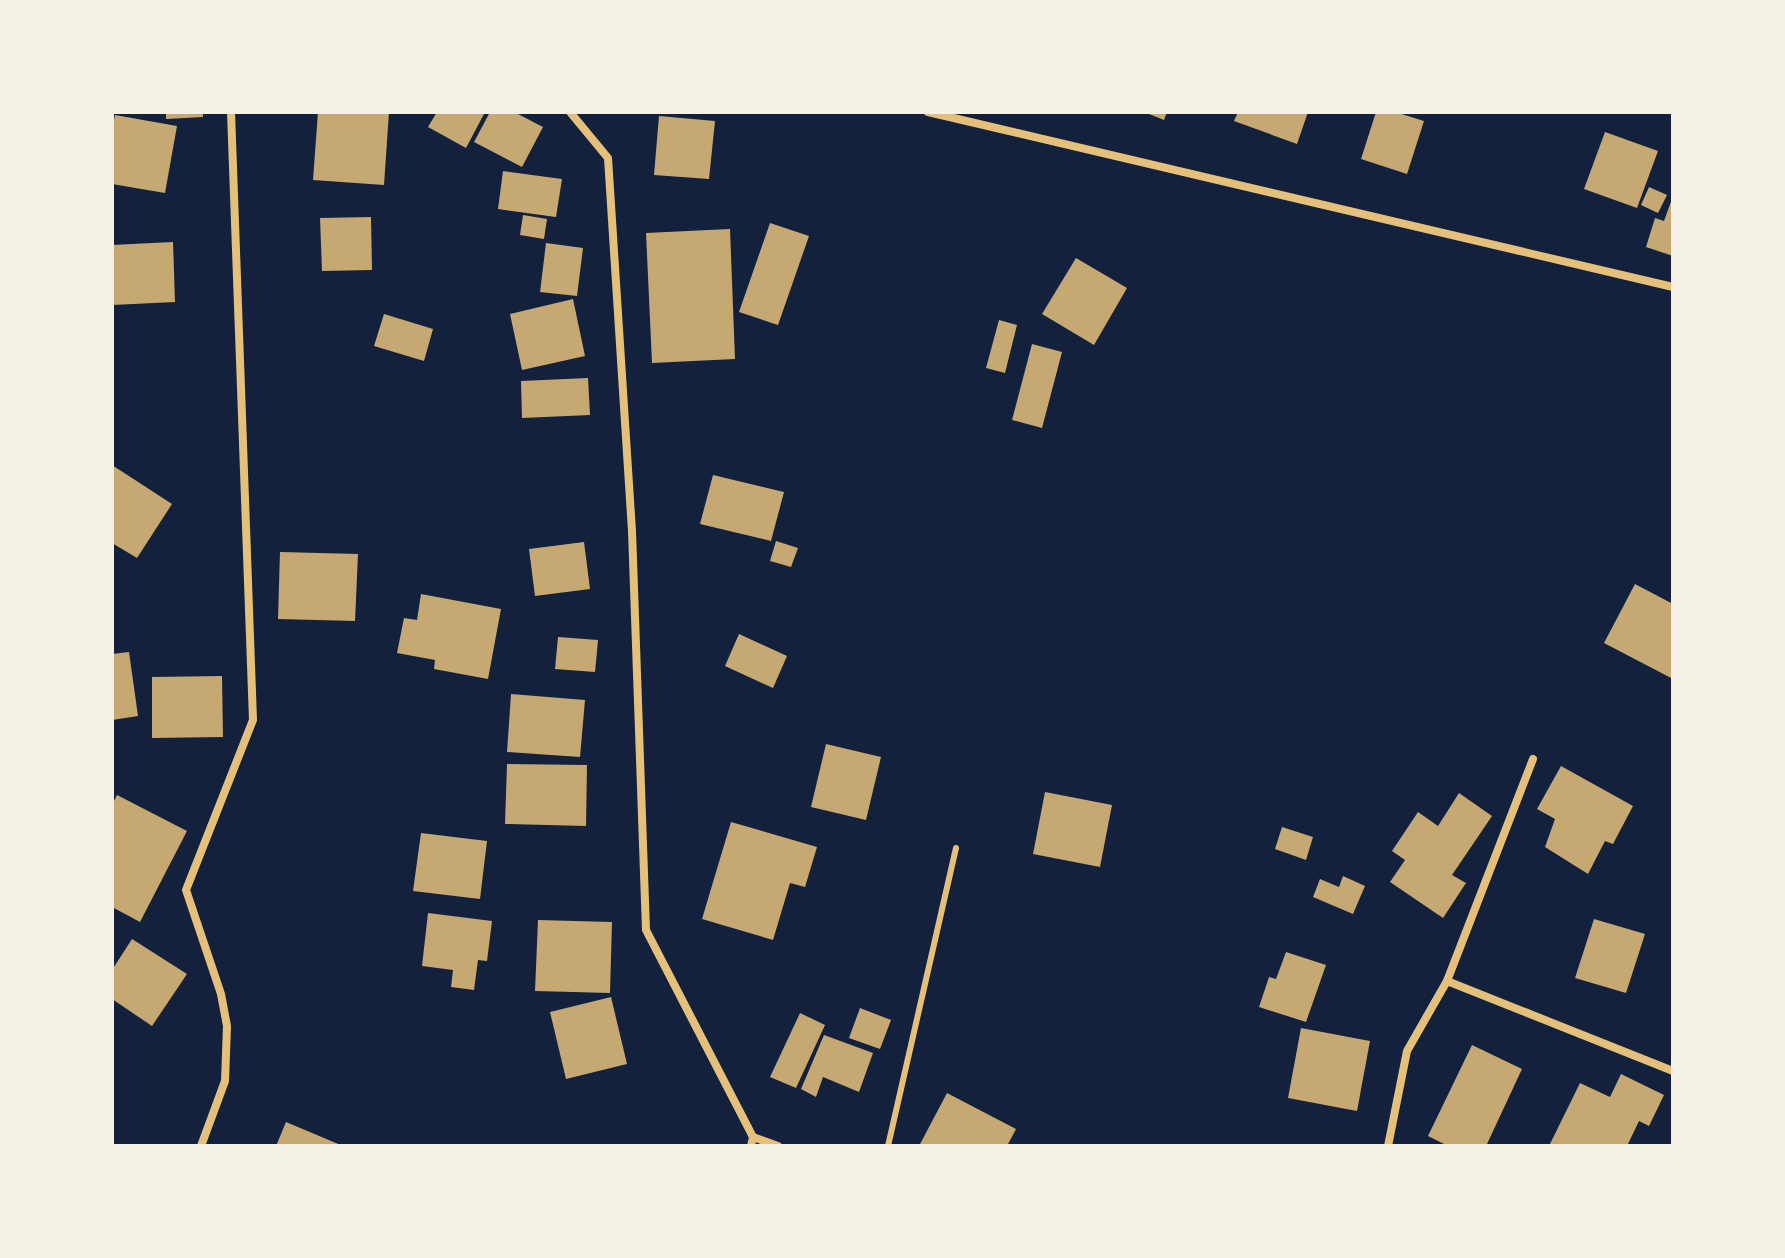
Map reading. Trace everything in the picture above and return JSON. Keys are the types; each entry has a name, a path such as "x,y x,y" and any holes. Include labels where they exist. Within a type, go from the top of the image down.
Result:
{"street":[{"path":"201,1146 225,1081 227,1026 221,994 186,890 253,720 231,112"},
{"path":"570,112 608,158 632,531 646,930 752,1142 778,1146"},
{"path":"928,112 1673,287"},
{"path":"1388,1146 1407,1051 1447,981 1533,759"},
{"path":"1447,981 1673,1071"}],"lane":[{"path":"888,1146 956,848"}],"building":[{"path":"166,112 203,112 203,117 166,119"},
{"path":"318,112 389,112 384,185 313,180"},
{"path":"437,112 485,112 466,148 428,127"},
{"path":"490,112 514,112 543,127 522,167 474,142"},
{"path":"1144,112 1167,112 1164,120"},
{"path":"1238,112 1308,112 1297,144 1234,121"},
{"path":"1376,112 1395,112 1424,121 1407,174 1361,159"},
{"path":"115,115 177,126 165,193 112,184"},
{"path":"659,116 715,121 709,179 654,175"},
{"path":"1605,132 1658,151 1637,208 1584,189"},
{"path":"503,171 562,179 556,217 498,209"},
{"path":"1649,187 1667,195 1658,213 1641,205"},
{"path":"1673,196 1673,256 1646,247 1655,218 1664,221"},
{"path":"523,215 547,219 544,239 520,235"},
{"path":"371,217 372,270 322,271 320,218"},
{"path":"770,223 809,236 778,325 739,312"},
{"path":"730,229 735,359 652,363 646,233"},
{"path":"173,242 175,302 112,305 112,245"},
{"path":"546,243 583,248 577,296 540,292"},
{"path":"1076,258 1127,288 1094,345 1042,314"},
{"path":"573,299 585,356 522,370 510,314"},
{"path":"384,314 433,329 424,361 374,346"},
{"path":"999,320 1017,325 1005,373 986,368"},
{"path":"1032,344 1062,352 1042,428 1012,420"},
{"path":"588,378 590,415 522,418 521,381"},
{"path":"112,465 172,504 137,558 112,543"},
{"path":"713,475 784,492 771,541 700,524"},
{"path":"776,541 798,548 791,567 770,561"},
{"path":"584,542 590,589 535,596 529,549"},
{"path":"280,552 358,554 355,621 278,619"},
{"path":"1635,584 1673,604 1673,679 1604,643"},
{"path":"421,594 501,609 488,679 434,669 435,660 397,653 404,618 417,620"},
{"path":"739,634 787,656 773,688 725,666"},
{"path":"558,637 598,640 595,672 555,669"},
{"path":"129,652 138,716 112,720 112,654"},
{"path":"222,676 223,737 152,738 152,677"},
{"path":"511,694 585,700 580,757 507,752"},
{"path":"826,744 881,757 866,820 811,807"},
{"path":"507,764 587,765 586,826 505,824"},
{"path":"1561,766 1633,806 1613,844 1605,841 1588,874 1545,847 1555,819 1537,809"},
{"path":"1045,792 1112,805 1100,867 1033,854"},
{"path":"1459,793 1492,816 1452,875 1466,883 1443,918 1390,882 1405,860 1392,851 1418,812 1438,826"},
{"path":"117,795 187,831 140,922 112,907 112,805"},
{"path":"731,822 817,847 805,887 790,883 773,940 702,919"},
{"path":"1282,827 1313,837 1306,860 1275,849"},
{"path":"421,833 487,841 480,899 413,891"},
{"path":"1343,876 1365,886 1353,914 1313,897 1320,879 1339,887"},
{"path":"428,913 492,921 487,961 478,960 474,990 451,987 453,970 422,966"},
{"path":"1594,919 1645,934 1626,993 1575,978"},
{"path":"538,920 612,922 610,993 535,991"},
{"path":"132,939 187,974 152,1026 112,999 112,970"},
{"path":"1286,952 1326,965 1306,1022 1259,1007 1269,977 1276,979"},
{"path":"611,997 627,1064 566,1079 550,1012"},
{"path":"860,1008 891,1020 880,1049 849,1038"},
{"path":"800,1013 825,1025 796,1088 770,1077"},
{"path":"1301,1028 1370,1041 1357,1111 1288,1098"},
{"path":"824,1035 873,1053 859,1092 823,1077 816,1097 801,1089"},
{"path":"1472,1045 1522,1069 1487,1144 1491,1146 1448,1146 1428,1136"},
{"path":"1621,1074 1664,1095 1649,1126 1639,1121 1627,1146 1549,1146 1580,1083 1610,1097"},
{"path":"947,1093 1016,1129 1007,1146 919,1146"},
{"path":"286,1122 343,1146 276,1146"}]}
